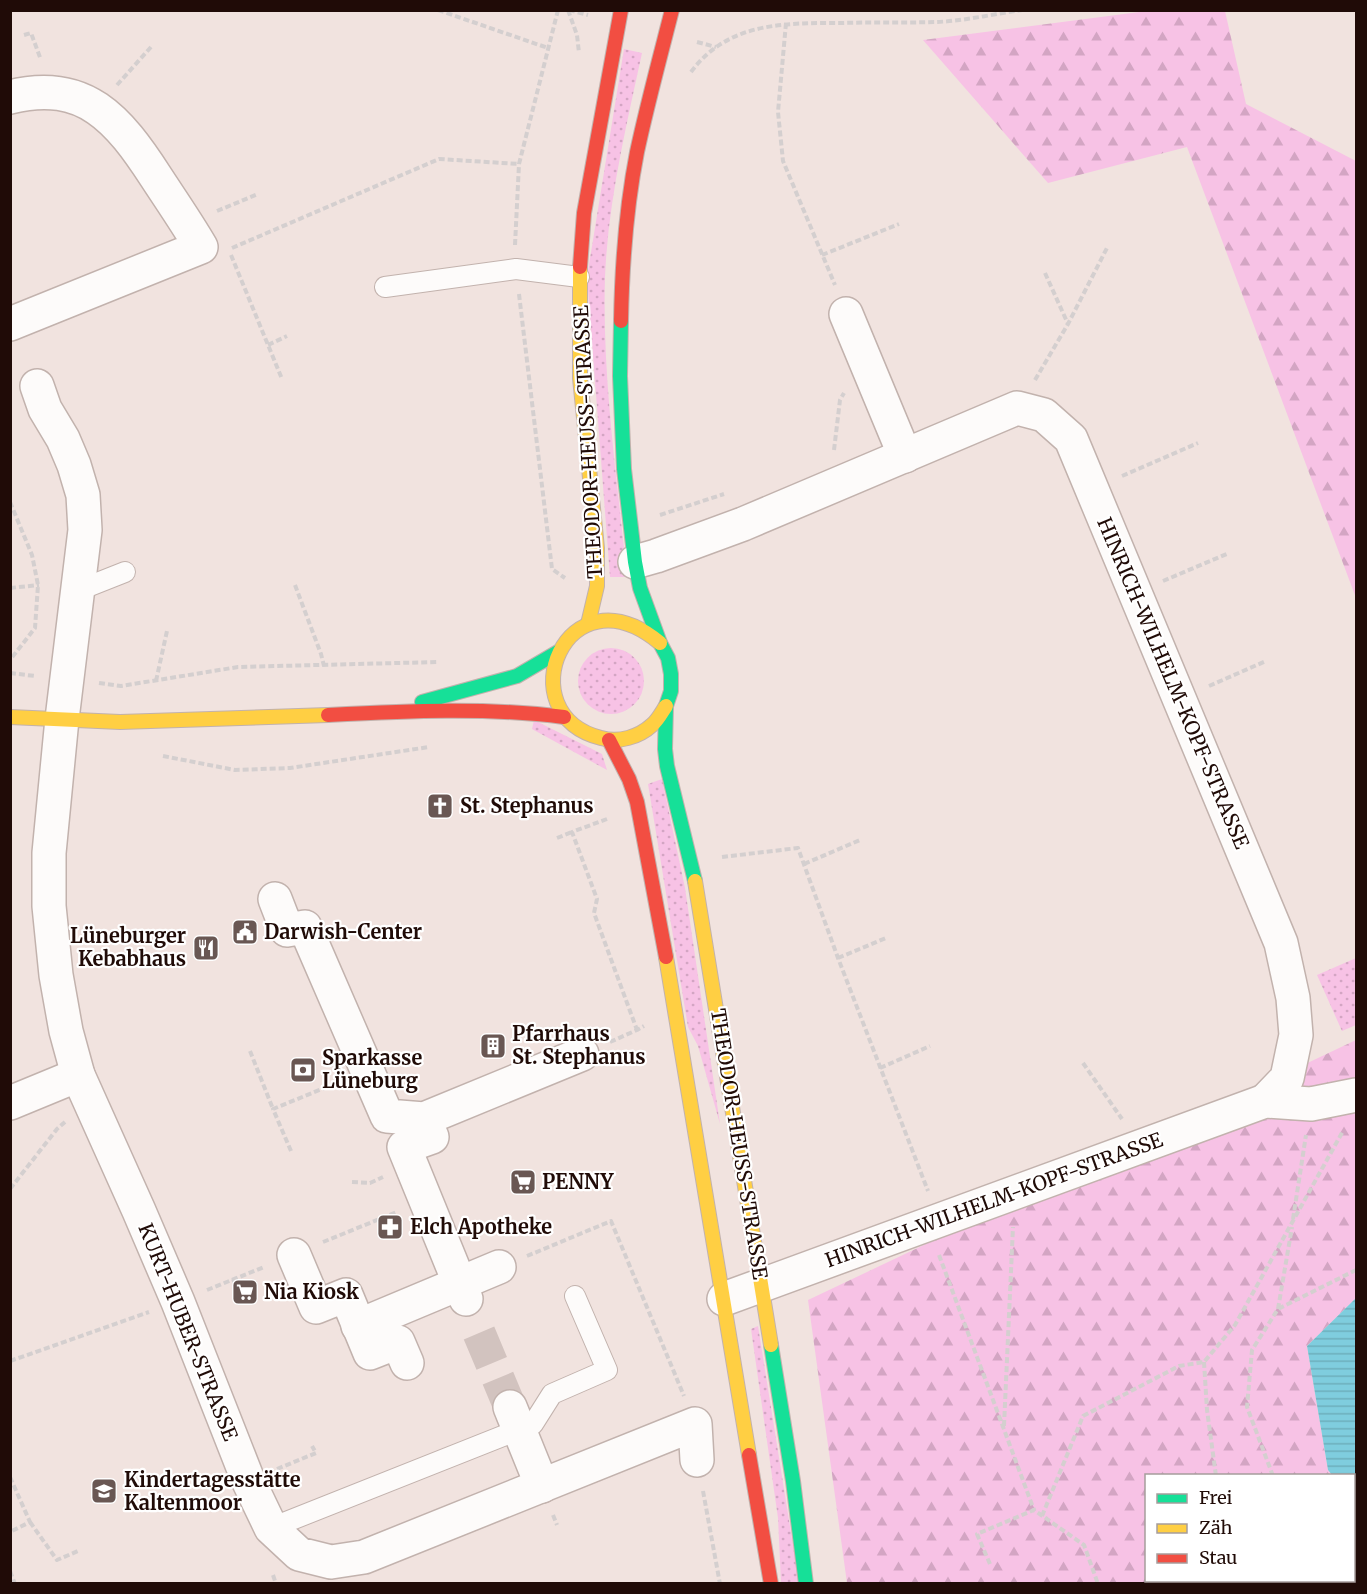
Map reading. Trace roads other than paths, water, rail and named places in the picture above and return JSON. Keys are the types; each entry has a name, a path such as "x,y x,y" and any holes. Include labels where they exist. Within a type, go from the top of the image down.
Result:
{"main road":[{"name":"THEODOR-HEUSS-STRASSE","path":"588,624 597,586 597,548 580,378 579,277 584,213 621,10"},
{"name":"THEODOR-HEUSS-STRASSE","path":"672,10 637,153 627,217 622,277 620,376 624,469 646,559 639,588 660,644 668,658 671,674 671,691 666,706 665,749 699,898 794,1480 806,1584"},
{"path":"660,644 645,630 627,621 608,620 588,624 571,635 558,652 552,668 551,686 555,702 564,717 577,729 592,737 609,740 632,736 642,731 652,725 666,706"},
{"path":"386,712 517,676 558,652"},
{"path":"10,717 63,707 120,722 386,712 524,712 564,717"},
{"path":"98,707 233,719"},
{"name":"THEODOR-HEUSS-STRASSE","path":"609,740 629,779 637,802 664,944 771,1584"}],"street":[{"path":"10,97 52,92 77,98 97,108 132,141 206,240 10,324"},
{"path":"646,559 743,524 905,456 846,314"},
{"name":"KURT-HUBER-STRASSE","path":"37,386 45,409 63,439 74,465 83,495 85,530 63,707 49,853 50,906 56,975 66,1031 84,1089 178,1302 248,1480 270,1528 299,1554 331,1562 364,1557 695,1424 697,1460"},
{"name":"HINRICH-WILHELM-KOPF-STRASSE","path":"905,456 1017,408 1044,415 1071,439 1281,943 1293,998 1296,1035 1287,1078 1265,1101"},
{"path":"275,899 287,930 305,927 387,1116 424,1119 582,1054"},
{"path":"10,1103 84,1089"},
{"name":"HINRICH-WILHELM-KOPF-STRASSE","path":"724,1299 1265,1101 1311,1104 1356,1095"},
{"path":"424,1119 432,1137 404,1148 463,1291"},
{"path":"294,1255 316,1307 346,1295 370,1353 398,1341 407,1363"},
{"path":"358,1326 463,1291 499,1267"},
{"path":"514,1418 542,1486"}],"lane":[{"path":"385,287 516,269 579,277"},
{"path":"77,591 124,572"},
{"path":"270,1528 514,1418 533,1424 552,1394 607,1370 575,1296"}],"water":[{"path":"1356,1298 1356,1507 1355,1474 1331,1474 1328,1470 1307,1346"}],"tunnel":[{"path":"479,1333 510,1407"}],"place":[{"name":"St. Stephanus","path":"440,806"},
{"name":"Darwish-Center","path":"245,932"},
{"name":"Lüneburger Kebabhaus","path":"206,948"},
{"name":"Pfarrhaus St. Stephanus","path":"493,1046"},
{"name":"Sparkasse Lüneburg","path":"303,1070"},
{"name":"PENNY","path":"523,1182"},
{"name":"Elch Apotheke","path":"390,1227"},
{"name":"Nia Kiosk","path":"245,1292"},
{"name":"Kindertagesstätte Kaltenmoor","path":"104,1491"}]}
